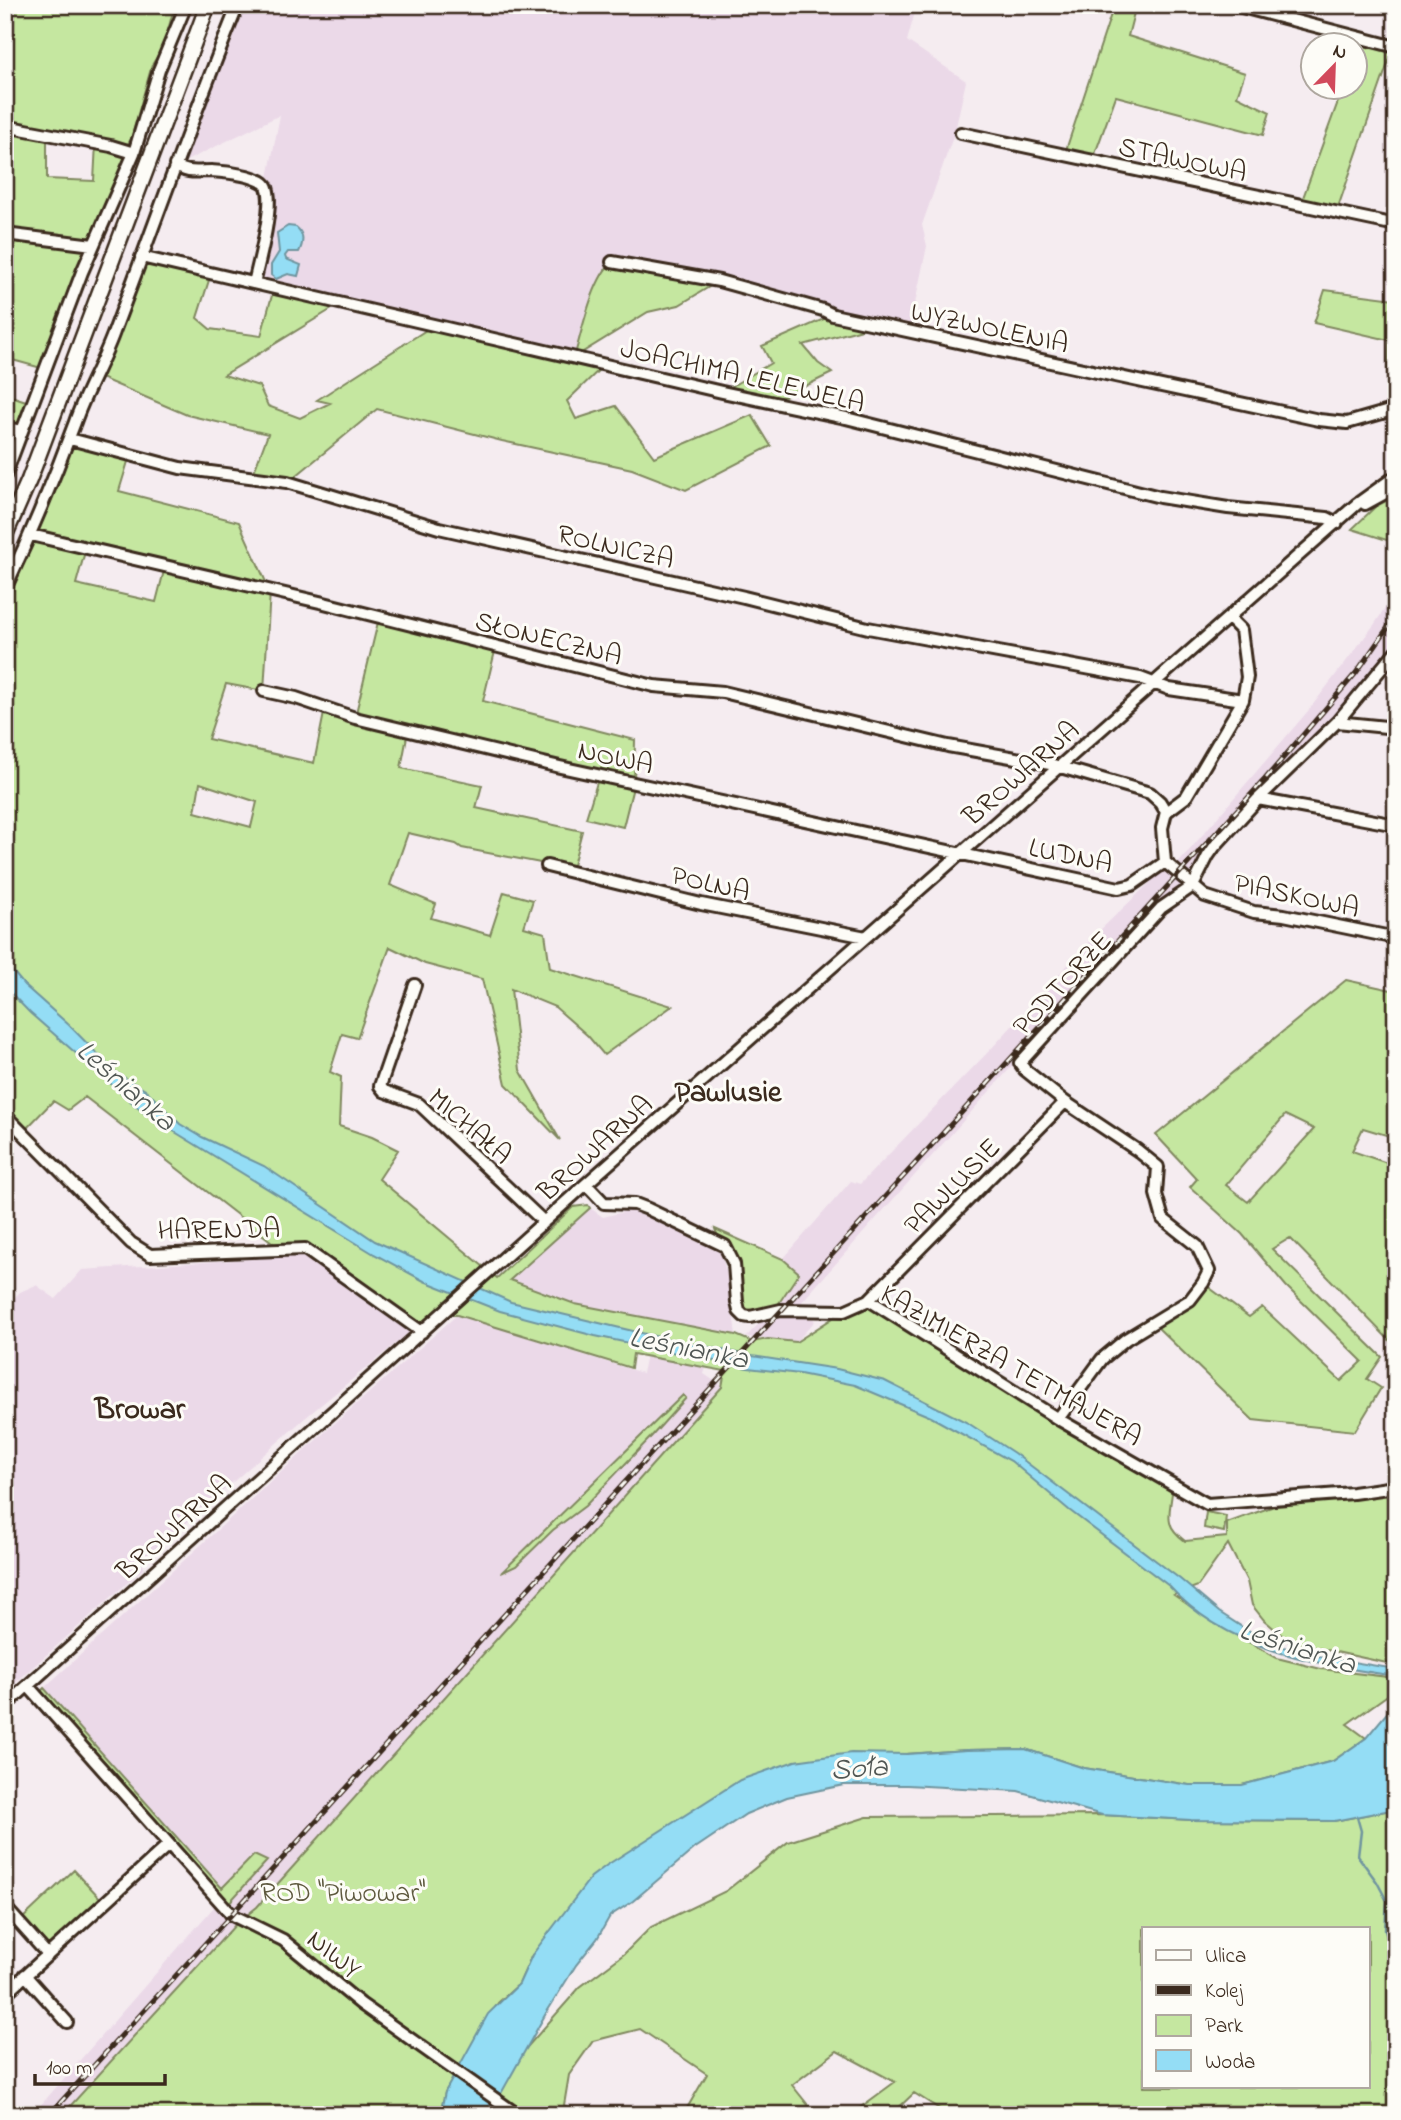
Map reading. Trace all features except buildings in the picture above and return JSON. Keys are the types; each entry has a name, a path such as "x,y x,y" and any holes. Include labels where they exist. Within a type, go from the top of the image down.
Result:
{"highway":[{"path":"5,535 29,480 208,5"}],"street":[{"path":"5,476 93,245 134,153 159,70 186,5"},
{"path":"5,589 31,535 75,422 105,356 175,165 238,5"},
{"path":"1234,5 1396,47"},
{"path":"5,126 104,144 134,153"},
{"name":"STAWOWA","path":"961,133 1396,225"},
{"path":"175,165 186,171 227,173 248,178 264,183 268,188 269,210 254,283"},
{"path":"5,234 93,245"},
{"name":"JOACHIMA LELEWELA","path":"141,257 709,389 846,418 1160,497 1228,508 1341,520"},
{"name":"WYZWOLENIA","path":"612,262 719,281 834,315 1318,421 1347,423 1396,409"},
{"name":"WYZWOLENIA","path":"1360,420 1396,403"},
{"path":"5,428 22,430"},
{"name":"ROLNICZA","path":"70,439 180,468 287,482 439,528 868,628 1108,671 1154,684"},
{"name":"BROWARNA","path":"5,1706 586,1184 1341,520 1357,503 1396,476"},
{"name":"BROWARNA","path":"1341,520 1396,487"},
{"name":"SŁONECZNA","path":"31,535 324,603 654,687 723,692 948,746 1042,762 1150,793 1166,812"},
{"path":"1193,886 1165,862 1162,828 1166,812 1186,797 1244,700 1247,677 1241,631 1229,618"},
{"name":"PODTORZE","path":"1058,1419 1102,1359 1126,1339 1190,1300 1209,1271 1197,1246 1163,1219 1156,1194 1158,1167 1065,1102 1020,1063 1161,908 1193,886 1208,856 1258,799 1337,722 1396,651"},
{"path":"1154,684 1169,689 1244,700"},
{"name":"NOWA","path":"264,691 296,698 355,718 560,767 961,853"},
{"path":"1337,722 1396,728"},
{"path":"1258,799 1396,825"},
{"name":"LUDNA","path":"961,853 1119,888 1132,885 1165,862"},
{"name":"POLNA","path":"547,866 701,904 866,937"},
{"name":"PIASKOWA","path":"1193,886 1205,896 1254,912 1284,915 1396,938"},
{"name":"MICHAŁA","path":"415,985 380,1084 382,1089 419,1104 544,1222"},
{"name":"PAWLUSIE","path":"869,1300 1065,1102"},
{"name":"HARENDA","path":"5,1115 131,1243 150,1255 305,1249 422,1332"},
{"name":"KAZIMIERZA TETMAJERA","path":"586,1184 604,1203 635,1204 725,1246 734,1264 737,1302 739,1311 744,1316 781,1310 844,1311 869,1300 1058,1419 1207,1504 1353,1493 1388,1488 1396,1484"},
{"name":"NIWY","path":"28,1686 232,1916 283,1940 352,1997 515,2112"},
{"path":"5,1994 169,1844"},
{"path":"5,1907 48,1955"},
{"path":"25,1976 68,2022"}],"shaded area":[{"path":"244,5 917,5 907,41 966,81 955,131 922,225 927,246 909,332 613,262 574,358 254,283 266,188 280,115 182,163 181,160"},
{"path":"1396,592 1396,641 1329,721 1254,797 1191,879 1153,908 800,1304 815,1321 796,1342 746,1337 786,1296 783,1293 798,1273 783,1259 851,1181 860,1184 991,1049 1096,934 1163,870 1176,866 1308,711"},
{"path":"590,1208 603,1217 631,1210 721,1253 729,1282 736,1335 575,1304 510,1281"},
{"path":"308,1255 411,1331 305,1418 154,1552 142,1564 144,1568 5,1692 5,1307 20,1292 36,1285 56,1299 82,1270"},
{"path":"457,1315 642,1373 646,1355 706,1367 704,1374 722,1386 257,1907 236,1924 62,2115 32,2115 214,1907 220,1909 227,1905 254,1855 222,1888 44,1688"}],"green space":[{"path":"5,5 182,5 172,15 164,46 152,65 131,139 126,147 134,153 45,369 5,358","holes":["47,134 96,143 94,181 47,179"]},
{"path":"1114,5 1136,5 1128,36 1245,73 1237,96 1270,112 1263,135 1116,96 1092,162 1064,156"},
{"path":"1370,40 1394,46 1336,213 1300,206 1338,102 1370,102"},
{"path":"147,262 210,277 197,318 210,329 261,336 274,288 340,304 224,375 259,386 268,406 300,418 330,403 317,400 434,325 574,358 593,293 612,262 719,281 679,305 648,312 575,357 604,365 567,401 576,419 616,406 654,457 752,415 771,446 686,490 632,469 502,441 377,409 291,480 252,477 268,434 187,415 96,376 143,264"},
{"path":"1325,290 1395,299 1391,324 1396,326 1396,387 1387,386 1389,340 1314,323"},
{"path":"833,315 877,325 803,345 818,363 832,373 771,403 722,392 771,363 762,346"},
{"path":"5,385 11,396 32,403 22,431 5,428"},
{"name":"ROD \"Piwowar\"","path":"70,439 130,455 119,491 239,522 270,591 264,691 226,684 208,739 314,763 325,708 355,717 379,618 496,647 483,701 635,740 634,783 623,827 586,818 599,776 408,731 401,768 482,785 476,808 582,831 572,869 462,848 456,844 408,833 390,885 436,904 431,918 490,935 504,892 533,900 524,927 545,933 550,968 672,1006 604,1055 588,1036 555,1007 511,989 520,1070 560,1140 506,1084 482,979 425,964 390,947 357,1038 342,1034 330,1072 341,1077 339,1126 372,1137 398,1150 379,1179 497,1278 573,1207 588,1205 590,1208 510,1280 575,1304 736,1335 752,1342 768,1339 796,1342 844,1311 869,1300 1157,1474 1172,1493 1169,1515 1171,1525 1185,1541 1227,1537 1227,1523 1299,1497 1396,1484 1396,1665 1290,1642 1264,1620 1252,1605 1247,1581 1228,1544 1198,1586 1174,1595 1213,1622 1277,1658 1321,1669 1396,1678 1396,1689 1347,1724 1366,1738 1333,1761 1242,1785 1189,1785 1084,1768 1025,1749 795,1761 532,1955 519,1984 498,2003 445,2092 440,2115 62,2115 236,1924 257,1907 722,1387 725,1371 633,1354 631,1368 457,1315 442,1315 422,1332 305,1249 281,1249 85,1097 68,1110 53,1101 23,1132 5,1115 5,589","holes":["86,548 165,567 156,602 76,584","200,783 257,802 251,827 195,812"]},
{"path":"1396,496 1396,543 1352,529 1376,506"},
{"path":"1346,980 1396,991 1396,1138 1363,1128 1352,1151 1396,1166 1396,1335 1391,1342 1290,1238 1272,1249 1382,1357 1367,1379 1381,1388 1355,1431 1253,1420 1153,1323 1203,1283 1249,1317 1262,1307 1341,1381 1362,1361 1286,1286 1242,1234 1190,1187 1197,1179 1156,1135","holes":["1285,1115 1314,1129 1248,1202 1226,1185"]},
{"path":"715,1229 783,1259 799,1273 777,1306 749,1314 744,1310 739,1297 737,1261"},
{"path":"683,1395 686,1398 585,1506 553,1530 516,1566 501,1573"},
{"path":"1206,1512 1226,1516 1224,1532 1204,1528"},
{"path":"44,1688 222,1888 254,1855 267,1861 227,1905 40,1692"},
{"path":"1396,1809 1396,2115 949,2115 914,2093 891,2115 850,2115 895,2082 837,2051 792,2085 816,2115 758,2115 748,2107 741,2115 683,2115 707,2074 640,2029 593,2041 569,2075 564,2105 578,2115 489,2115 521,2054 580,1987 624,1954 651,1927 726,1891 788,1842 867,1817 1102,1815 1191,1820 1334,1821"},
{"path":"74,1870 101,1899 48,1946 22,1919"}],"water":[{"path":"288,226 299,230 302,242 299,252 288,252 286,259 301,265 298,276 288,274 276,279 271,275 271,265 279,252 277,233"},
{"name":"Leśnianka","path":"5,962 24,985 69,1025 115,1072 147,1091 180,1124 264,1166 375,1241 511,1302 654,1336 752,1356 837,1369 885,1381 968,1423 1014,1453 1180,1579 1219,1612 1247,1630 1283,1647 1322,1657 1396,1669 1396,1676 1335,1666 1274,1651 1217,1625 1192,1608 1169,1586 1069,1510 1011,1461 931,1417 855,1385 800,1374 748,1368 595,1336 500,1311 424,1281 374,1254 144,1113 30,1013 5,987"},
{"name":"Soła","path":"1396,1702 1396,1809 1334,1821 1191,1820 1102,1815 1018,1791 907,1785 844,1785 787,1797 746,1814 694,1849 633,1901 610,1916 545,2015 489,2115 440,2115 445,2092 488,2014 519,1984 532,1955 591,1877 740,1780 795,1761 851,1753 907,1754 1025,1749 1084,1768 1189,1785 1242,1785 1333,1761 1366,1738"}],"waterway":[{"path":"1357,1817 1361,1831 1358,1856 1387,1901 1385,1930 1393,1959 1396,1986"}],"railway":[{"path":"49,2115 1266,778 1356,673 1396,616"}],"district":[{"name":"Pawlusie","path":"728,1091"},
{"name":"Browar","path":"140,1408"}]}
